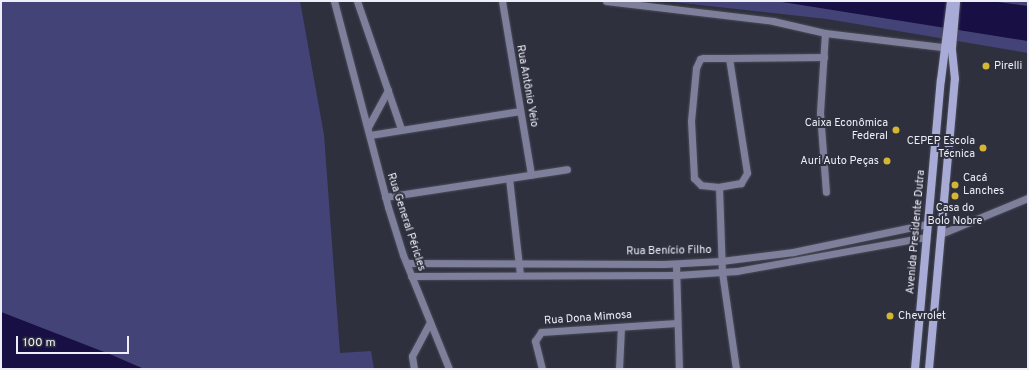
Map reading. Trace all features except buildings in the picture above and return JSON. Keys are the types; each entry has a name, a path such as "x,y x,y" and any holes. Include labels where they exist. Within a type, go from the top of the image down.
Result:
{"main road":[{"name":"Avenida Presidente Dutra","path":"929,369 934,308 943,233 955,79 949,45 951,1"},
{"name":"Avenida Presidente Dutra","path":"916,369 940,80 949,45 956,1"},
{"path":"921,306 934,308"}],"street":[{"name":"Rua General Péricles","path":"334,1 368,127 385,198 411,276 449,369"},
{"path":"357,1 401,129"},
{"name":"Rua Antônio Veio","path":"502,1 531,175"},
{"path":"606,1 773,21 825,33 949,45"},
{"path":"825,33 820,113 826,192"},
{"path":"729,58 746,178 741,183 719,187 701,185 694,178 691,121 696,68 700,59 729,58 824,57"},
{"path":"368,127 388,90"},
{"path":"370,135 520,111"},
{"path":"385,198 567,169"},
{"path":"509,178 520,274"},
{"path":"719,187 722,272 736,369"},
{"path":"943,233 1028,198"},
{"name":"Rua Benício Filho","path":"407,263 676,264 721,261 778,254 927,224"},
{"path":"862,238 864,249"},
{"name":"Rua Benício Filho","path":"411,276 520,274 677,275 722,272 780,265 926,238"},
{"path":"778,254 780,265"},
{"path":"676,264 679,369"},
{"path":"414,369 412,356 430,322"},
{"name":"Rua Dona Mimosa","path":"542,369 535,341 541,332 677,323"},
{"path":"619,369 621,327"}],"shaded area":[{"path":"1,1 300,1 324,135 340,353 371,351 374,369 144,369 1,312"},
{"path":"664,1 776,1 849,11 1028,41 1028,53 827,19"},
{"path":"776,1 990,1 1028,6 1028,41"},
{"path":"990,1 1028,1 1028,6"},
{"path":"1,312 112,355 144,369 1,369"}],"place":[{"name":"Pirelli","path":"986,66"},
{"name":"Caixa Econômica Federal","path":"896,130"},
{"name":"CEPEP Escola Técnica","path":"983,148"},
{"name":"Auri Auto Peças","path":"887,161"},
{"name":"Cacá Lanches","path":"955,185"},
{"name":"Casa do Bolo Nobre","path":"955,196"},
{"name":"Chevrolet","path":"890,316"}]}
